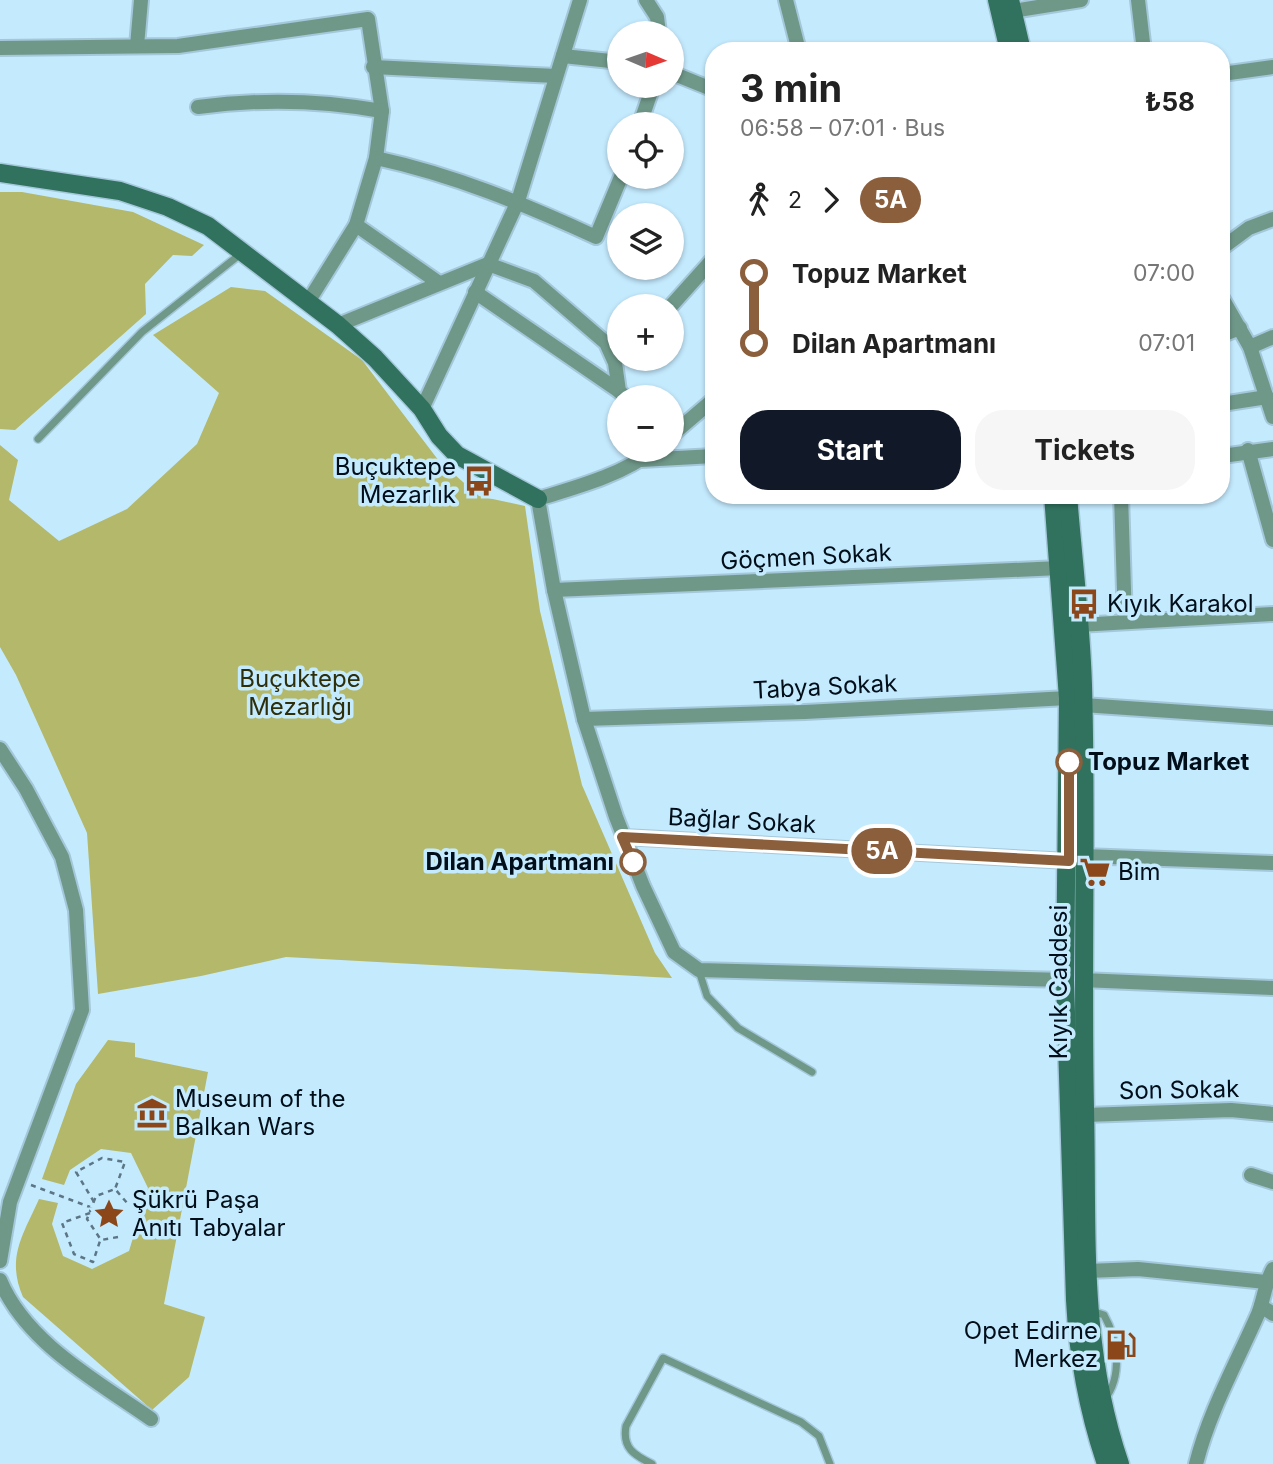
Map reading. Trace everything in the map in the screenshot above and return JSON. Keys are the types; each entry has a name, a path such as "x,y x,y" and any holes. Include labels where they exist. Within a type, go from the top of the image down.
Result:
{"main road":[{"path":"997,0 1007,42"},
{"path":"1012,6 1020,42"},
{"path":"0,173 85,184 144,199 208,226 338,325 375,358 422,409 439,436 457,455 538,499"},
{"name":"Kıyık Caddesi","path":"1054,504 1076,702"},
{"name":"Kıyık Caddesi","path":"1069,504 1078,625 1074,980 1077,1336 1090,1418 1106,1464"},
{"name":"Kıyık Caddesi","path":"1074,980 1085,1115 1088,1310 1093,1361 1102,1403 1121,1464"}],"street":[{"path":"136,46 141,0"},
{"path":"422,409 518,201 580,0"},
{"path":"646,0 658,21"},
{"path":"786,0 797,42"},
{"path":"1012,6 1081,0"},
{"path":"1138,0 1142,42"},
{"path":"0,48 178,46 368,19 373,67 382,111 376,158 356,225 307,302"},
{"path":"563,55 607,60"},
{"path":"373,67 556,76"},
{"path":"1230,73 1273,67"},
{"path":"684,78 705,86"},
{"path":"198,107 253,100 349,105 382,111"},
{"path":"376,158 429,170 518,201 596,237 616,189"},
{"path":"1230,242 1249,228 1273,219"},
{"path":"356,225 439,284"},
{"path":"338,325 488,264 534,281 607,344"},
{"path":"682,294 705,268"},
{"path":"475,292 609,385"},
{"path":"1230,312 1250,346 1273,417"},
{"path":"1230,332 1240,328"},
{"path":"1250,346 1273,337"},
{"path":"1230,403 1267,397"},
{"path":"684,425 705,407"},
{"path":"1230,454 1273,449"},
{"path":"1248,450 1272,535"},
{"path":"684,458 705,457"},
{"path":"636,462 586,484 538,499 554,590 584,719 622,837 674,952 699,970 1273,988"},
{"path":"1121,504 1125,622"},
{"name":"Göçmen Sokak","path":"554,590 1060,568"},
{"path":"1078,625 1273,614"},
{"name":"Tabya Sokak","path":"584,719 1076,702 1273,718"},
{"path":"0,749 26,789 62,857 76,910 82,1010 10,1202 0,1261"},
{"name":"Bağlar Sokak","path":"622,837 1076,858 1273,863"},
{"name":"Son Sokak","path":"1085,1115 1231,1110 1273,1114"},
{"path":"1251,1175 1273,1182"},
{"path":"1087,1270 1138,1269 1269,1275 1267,1310 1204,1431 1196,1464"},
{"path":"0,1280 7,1297 35,1334 151,1419"}],"lane":[{"path":"38,439 142,331 244,252"},
{"path":"699,970 707,996 738,1028 811,1072"},
{"path":"652,1464 634,1455 624,1438 626,1426 663,1358 811,1429 819,1436 830,1464"}],"path":[{"path":"94,1202 76,1172 102,1158 125,1162 115,1189 96,1196 94,1202 92,1208 87,1219 101,1240"},
{"path":"18,1181 92,1208"},
{"path":"115,1189 128,1204"},
{"path":"90,1213 62,1223 74,1254 93,1262 101,1240"},
{"path":"101,1240 118,1237"}],"green space":[{"path":"0,192 22,192 133,212 204,245 192,256 173,255 145,284 146,314 15,430 0,429"},
{"name":"Buçuktepe Mezarlığı","path":"231,287 265,291 362,360 439,461 479,496 525,506 540,611 582,785 655,953 672,978 286,957 201,976 98,994 87,833 16,675 0,647 0,445 18,460 9,500 59,541 127,509 197,444 219,393 153,335"},
{"path":"108,1040 135,1043 135,1057 208,1072 164,1304 205,1317 189,1377 152,1410 23,1297 16,1270 22,1236 39,1199 58,1203 52,1224 63,1256 92,1269 129,1251 148,1188 131,1153 101,1149 70,1170 64,1185 42,1179 76,1084"}],"bus line":[{"name":"5A","path":"633,862 622,837 1069,861 1069,762"}],"place":[{"name":"Buçuktepe Mezarlık","path":"479,481"},
{"name":"Kıyık Karakol","path":"1084,604"},
{"name":"Topuz Market","path":"1069,762"},
{"name":"Dilan Apartmanı","path":"633,862"},
{"name":"Bim","path":"1095,872"},
{"name":"Museum of the Balkan Wars","path":"152,1113"},
{"name":"Şükrü Paşa Anıtı Tabyalar","path":"109,1214"},
{"name":"Opet Edirne Merkez","path":"1121,1345"}]}
